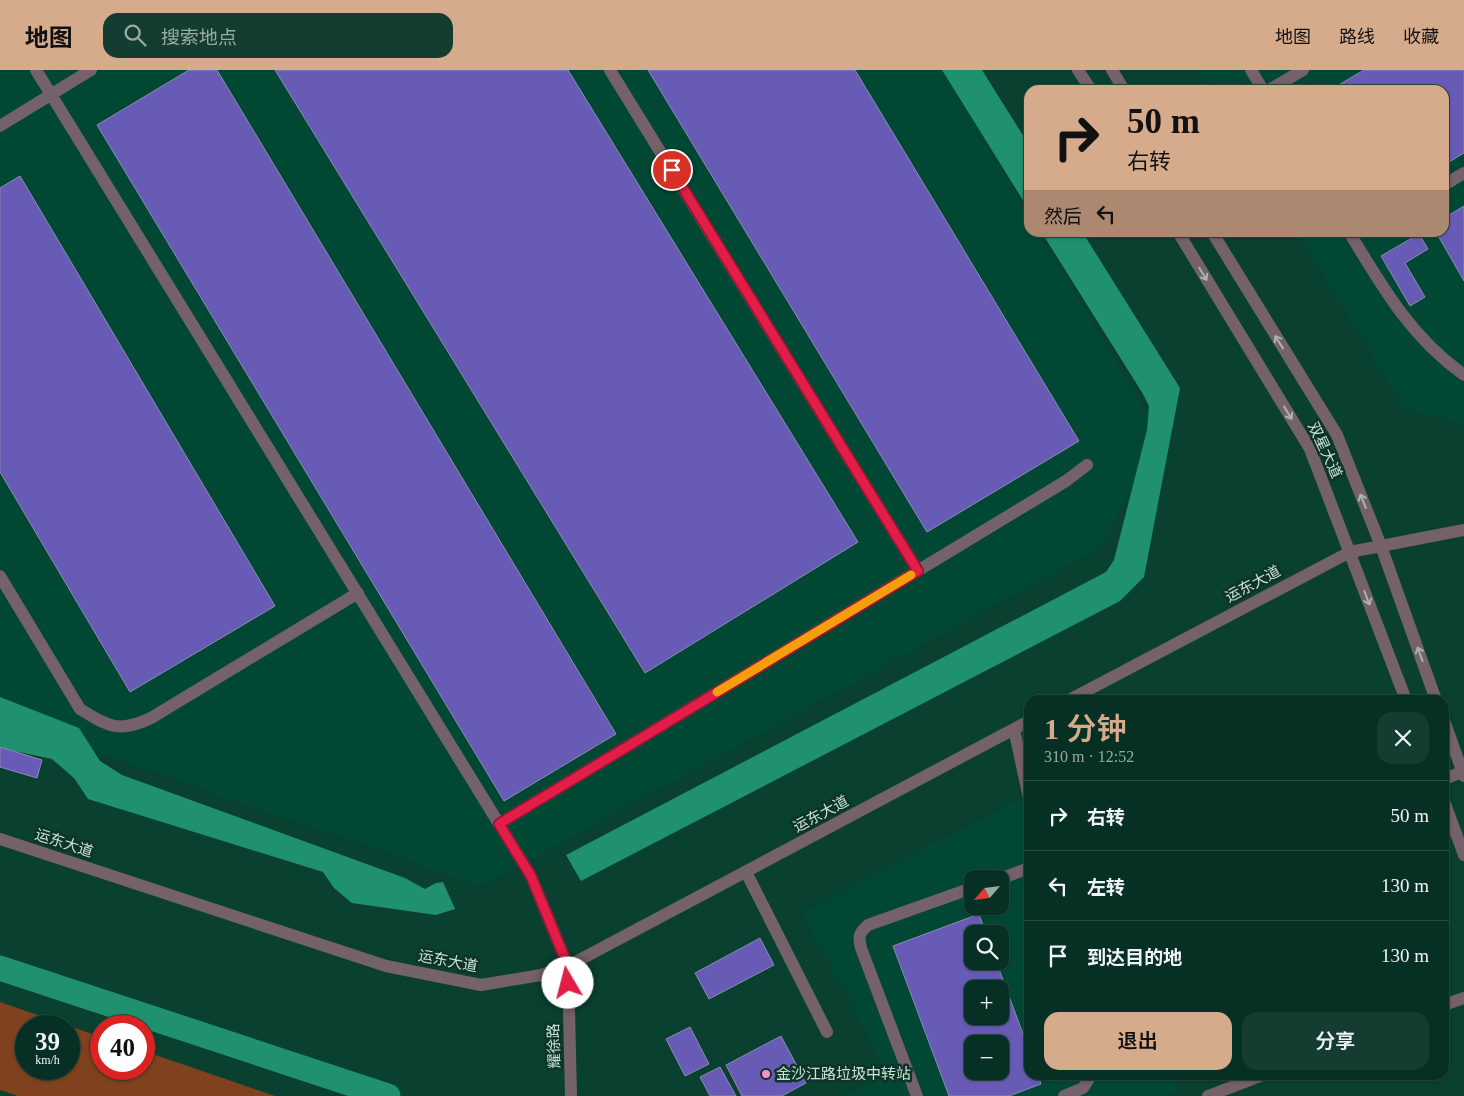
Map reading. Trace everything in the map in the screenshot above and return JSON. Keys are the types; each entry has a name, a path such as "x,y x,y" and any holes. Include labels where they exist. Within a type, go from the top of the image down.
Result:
{"street":[{"path":"36,70 531,876 568,966"},
{"path":"0,126 91,70"},
{"path":"610,70 918,571"},
{"path":"1078,70 1088,85"},
{"path":"1112,70 1121,85"},
{"path":"1251,70 1260,85"},
{"path":"1278,85 1303,70"},
{"path":"1449,182 1464,173"},
{"name":"双星大道","path":"1181,237 1310,449 1404,695"},
{"name":"双星大道","path":"1215,237 1337,435 1434,695"},
{"path":"1353,237 1390,300 1419,336 1464,375"},
{"path":"499,824 1066,481 1087,465"},
{"name":"运东大道","path":"1078,695 1350,552 1464,530"},
{"path":"0,576 80,709 99,720 118,727 134,726 151,718 358,593"},
{"name":"运东大道","path":"0,839 386,966 481,984 541,975 568,966 1024,724"},
{"path":"1014,729 1024,775"},
{"path":"1449,734 1463,774 1449,778"},
{"path":"1449,814 1464,855"},
{"path":"1009,876 1024,870"},
{"path":"746,872 827,1032"},
{"path":"917,1096 858,936 868,925 964,891"},
{"name":"耀徐路","path":"568,966 571,1093"},
{"path":"1449,1003 1464,998"},
{"path":"1064,1096 1083,1088 1088,1080"},
{"path":"1208,1096 1250,1080"}],"shaded area":[{"path":"0,70 942,70 1024,207 1024,237 1041,237 1159,434 1102,547 482,886 0,719"},
{"path":"942,70 982,70 1024,137 1024,202"},
{"path":"1197,70 1464,70 1464,423 1404,408 1299,237 1449,237 1449,85 1206,85"},
{"path":"1045,237 1086,237 1180,388 1144,577 1120,601 581,881 566,855 1106,572 1114,560 1147,430 1149,406"},
{"path":"0,697 79,728 100,761 122,775 405,878 425,889 436,883 443,882 455,909 436,915 352,903 334,888 323,872 88,799 74,778 52,759 0,748"},
{"path":"1024,797 1024,1080 1174,1080 1178,1091 1166,1096 843,1096 887,1073 802,912"},
{"path":"0,1002 38,1015 15,1015 15,1080 80,1080 80,1030 90,1033 90,1080 155,1080 155,1055 275,1096 18,1096 0,1090"}],"building":[{"path":"189,70 217,70 616,734 504,801 97,125"},
{"path":"275,70 568,70 858,542 645,673"},
{"path":"648,70 855,70 1079,441 927,532"},
{"path":"1364,70 1464,70 1464,153 1449,162 1449,85 1338,85"},
{"path":"20,176 275,606 130,692 0,472 0,188"},
{"path":"1464,206 1464,281 1439,237 1449,237 1449,215"},
{"path":"1414,237 1421,237 1428,249 1405,263 1425,297 1410,306 1381,256"},
{"path":"0,747 42,760 37,778 0,767"},
{"path":"979,915 983,925 964,925 964,970 999,970 1003,980 964,980 964,1025 1009,1025 1009,996 1024,1037 1024,1080 1040,1080 1041,1084 1009,1096 949,1096 893,946"},
{"path":"760,938 774,965 709,999 695,973"},
{"path":"690,1027 709,1064 685,1076 666,1039"},
{"name":"金沙江路垃圾中转站","path":"781,1036 806,1083 782,1096 742,1096 726,1065"},
{"path":"720,1067 736,1096 710,1096 700,1077"}],"waterway":[{"path":"0,968 388,1096"}],"slow traffic":[{"path":"717,692 911,575"}],"place":[{"name":"金沙江路垃圾中转站","path":"766,1074"}],"route":[{"path":"568,983 568,966 531,876 499,824 918,571 672,170"}]}
